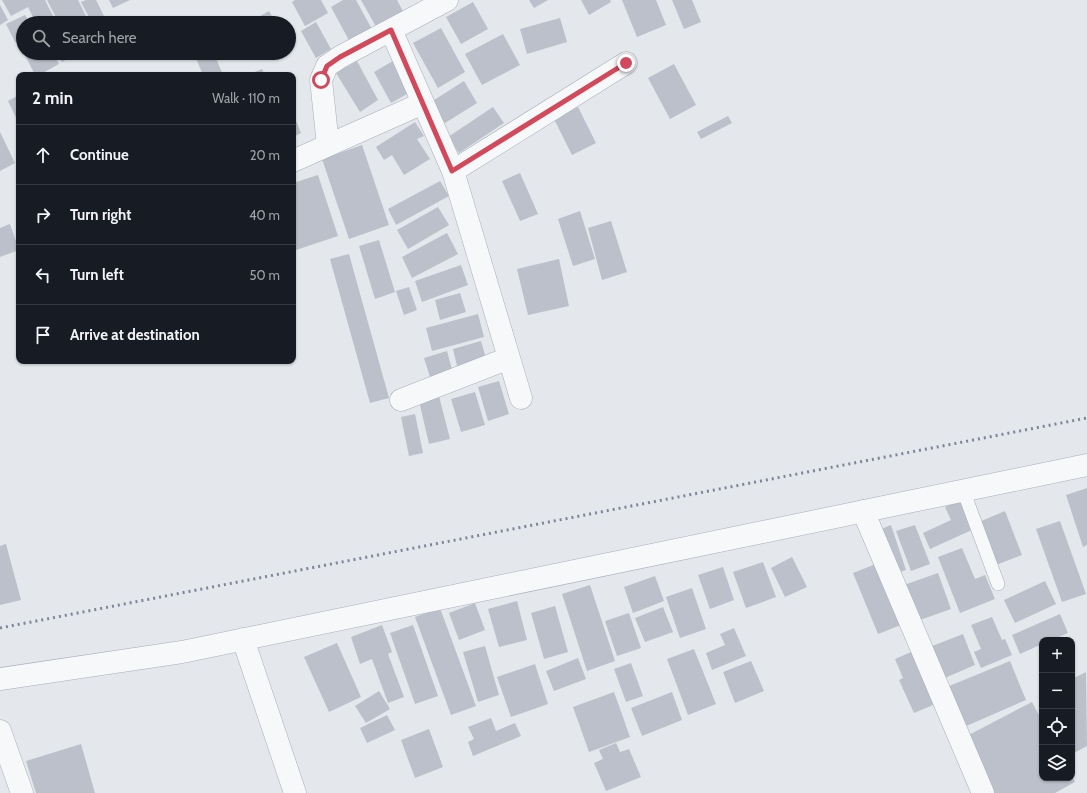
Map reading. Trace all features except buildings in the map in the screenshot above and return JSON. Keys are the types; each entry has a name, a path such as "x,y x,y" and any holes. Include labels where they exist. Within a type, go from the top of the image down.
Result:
{"street":[{"path":"328,145 321,80 327,66 340,57 448,0"},
{"path":"391,30 452,171 521,398"},
{"path":"452,171 626,63"},
{"path":"296,160 423,103"},
{"path":"400,400 509,358"},
{"path":"0,679 182,652 1087,465"},
{"path":"862,511 983,793"},
{"path":"243,639 294,793"},
{"path":"0,732 22,793"}],"lane":[{"path":"963,490 998,584"}],"railway":[{"path":"0,628 1087,418"}],"route":[{"path":"321,80 327,66 340,57 391,30 452,171 626,63"}]}
